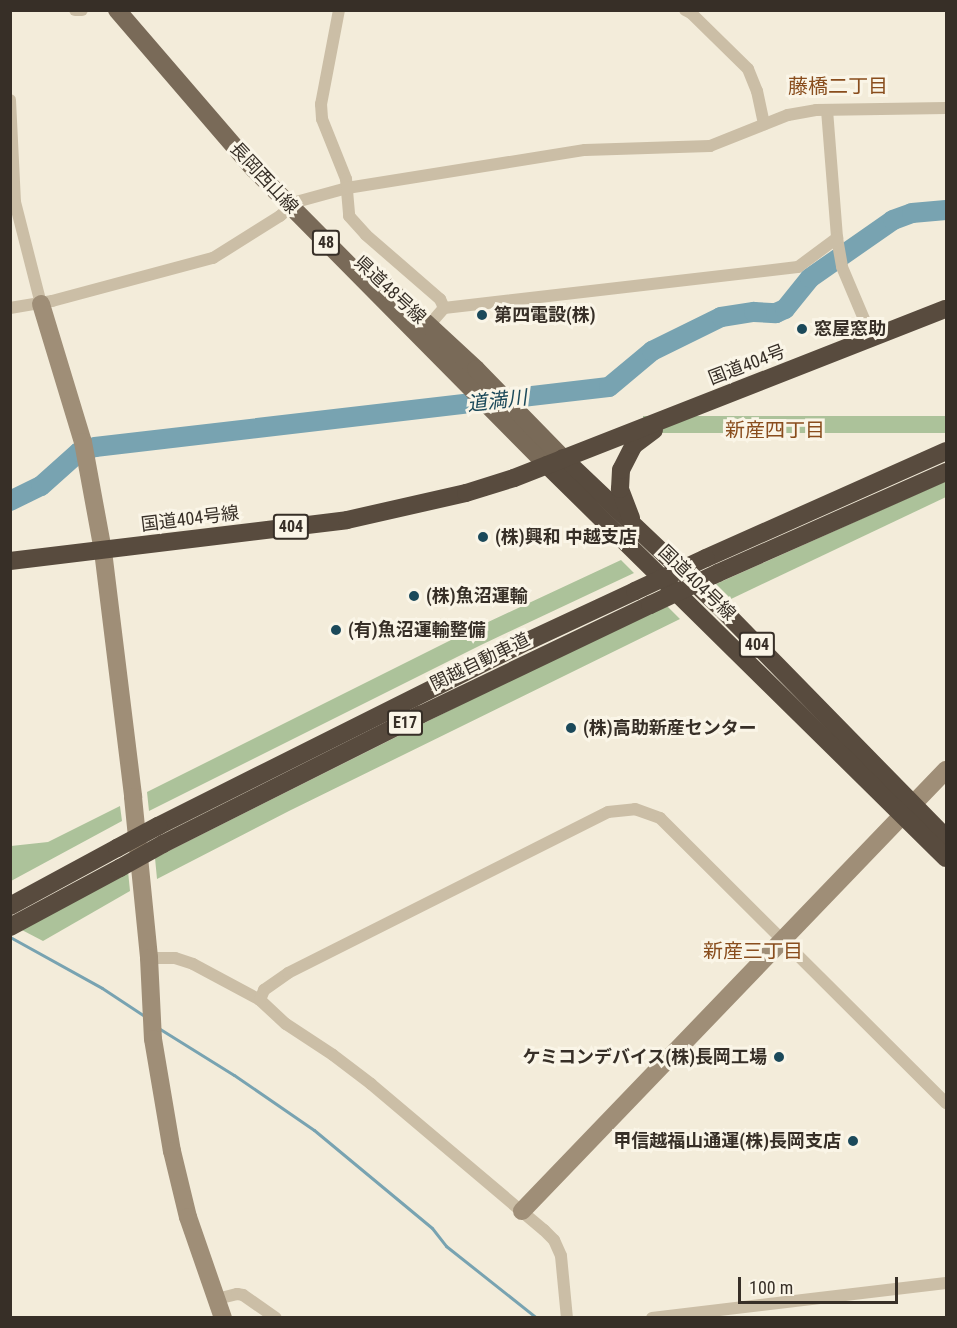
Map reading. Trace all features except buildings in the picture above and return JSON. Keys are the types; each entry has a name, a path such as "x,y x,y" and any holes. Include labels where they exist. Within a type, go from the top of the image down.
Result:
{"highway":[{"name":"国道404号","path":"555,461 946,309"},
{"path":"638,530 623,504 620,489 621,470 634,445 675,415"},
{"name":"関越自動車道","path":"10,906 158,826 528,641 706,558 946,451"},
{"name":"国道404号線","path":"555,461 638,530 717,604 908,811 946,858"},
{"name":"国道404号線","path":"10,561 347,520 466,494 555,461"},
{"name":"国道404号線","path":"555,461 908,811 946,838"},
{"name":"関越自動車道","path":"11,927 163,844 399,726 718,573 946,472"}],"main road":[{"name":"長岡西山線","path":"117,10 293,204 555,461"},
{"name":"県道48号線","path":"126,10 293,204 429,325 555,461"}],"street":[{"path":"75,10 82,10"},
{"path":"339,10 321,104 322,119 346,179 347,208 354,223 440,299 444,308"},
{"path":"685,10 748,69 757,91 764,124"},
{"path":"10,100 15,202 41,304 82,442 104,551 149,958 153,1039 172,1151 188,1217 223,1317"},
{"path":"10,308 41,304 213,258 280,216 293,204 347,188 585,150 663,150 710,146 788,115 827,111 946,108"},
{"path":"827,111 837,238 842,267 872,338"},
{"path":"429,325 444,308 798,267 837,238"},
{"path":"522,1211 946,770"},
{"path":"260,1000 264,990 288,974 608,812 623,809 647,812 660,818 946,1103"},
{"path":"149,958 175,958 193,964 260,1000 286,1024 333,1054 522,1211 554,1240 559,1248 567,1317"},
{"path":"652,1317 946,1283"},
{"path":"217,1299 237,1294 243,1295 276,1317"}],"green space":[{"path":"643,416 946,416 946,433 643,433"},
{"path":"946,481 946,497 731,599 716,584"},
{"path":"621,560 634,573 481,645 149,811 147,792 471,630"},
{"path":"667,606 680,619 289,811 157,879 155,858 498,686"},
{"path":"120,806 122,821 11,881 11,846 48,842"},
{"path":"128,871 130,891 43,941 20,929"}],"waterway":[{"name":"道満川","path":"10,501 41,486 79,452 95,447 609,387 652,351 721,317 754,312 776,313 785,309 810,278 893,220 912,213 946,210"},
{"path":"10,937 102,988 146,1017"},
{"path":"160,1029 234,1075 314,1130 432,1228 446,1246 537,1318"}],"place":[{"name":"第四電設(株)","path":"482,315"},
{"name":"窓屋窓助","path":"802,329"},
{"name":"(株)興和 中越支店","path":"483,537"},
{"name":"(株)魚沼運輸","path":"414,596"},
{"name":"(有)魚沼運輸整備","path":"336,630"},
{"name":"(株)高助新産センター","path":"571,728"},
{"name":"ケミコンデバイス(株)長岡工場","path":"779,1057"},
{"name":"甲信越福山通運(株)長岡支店","path":"853,1141"}],"district":[{"name":"藤橋二丁目","path":"838,86"},
{"name":"新産四丁目","path":"775,430"},
{"name":"新産三丁目","path":"753,951"}]}
